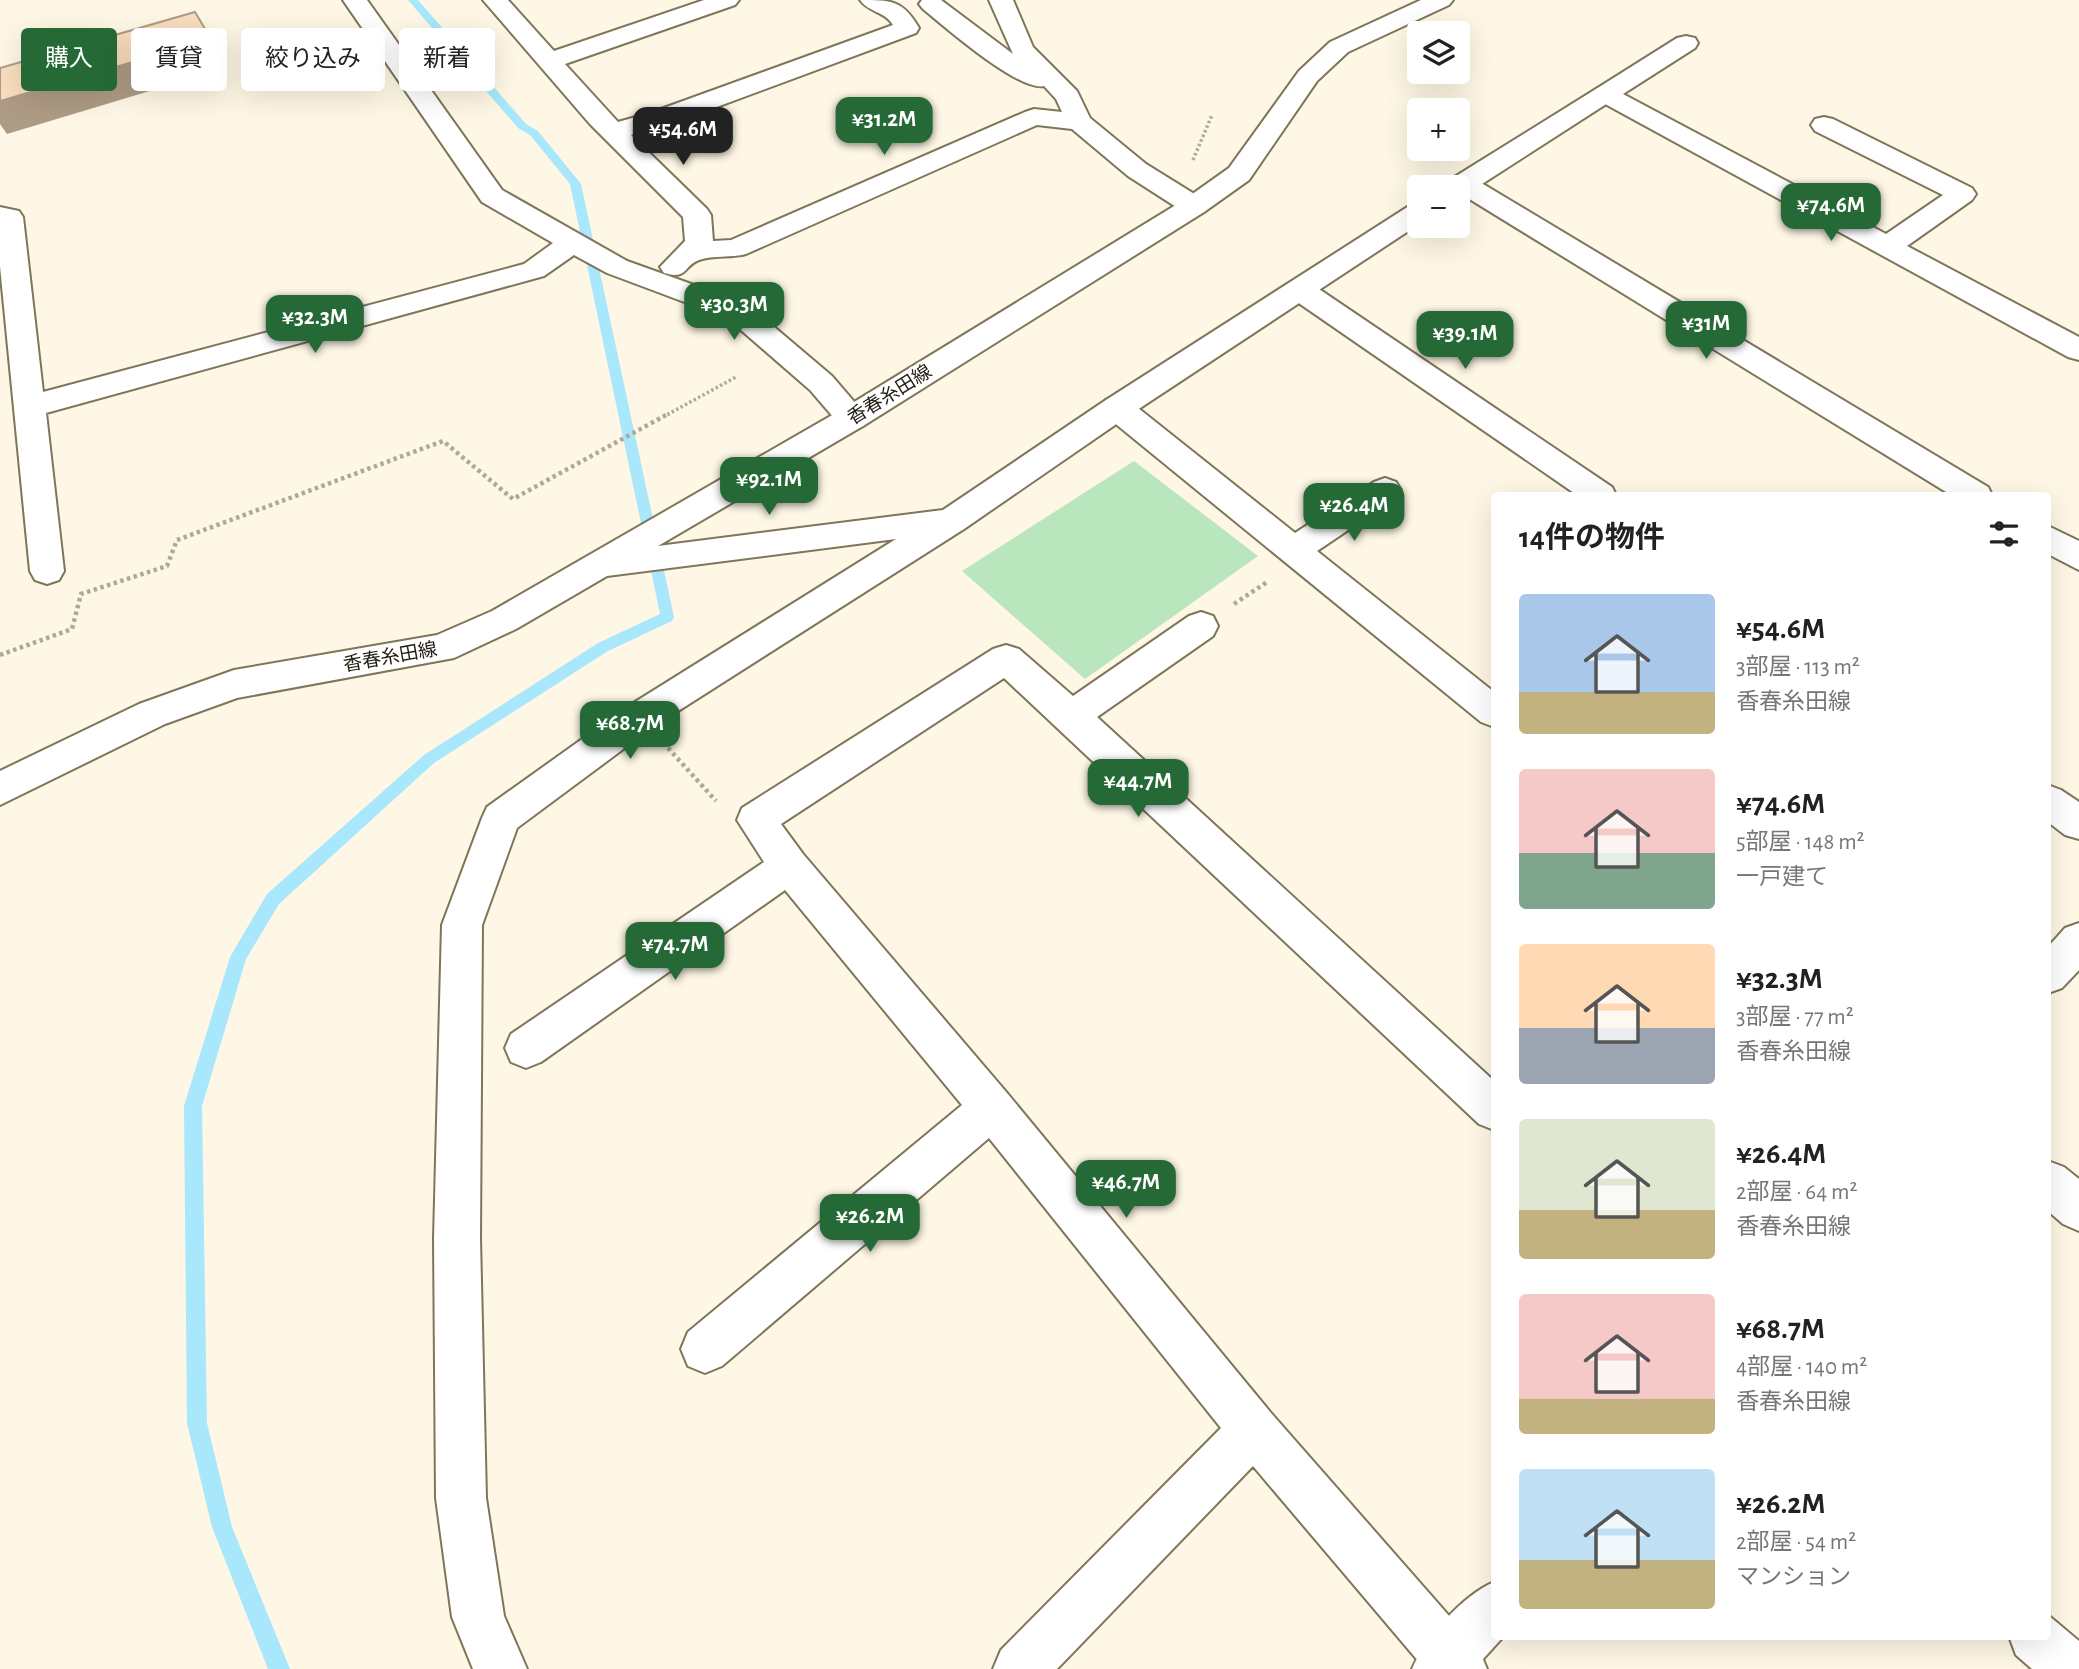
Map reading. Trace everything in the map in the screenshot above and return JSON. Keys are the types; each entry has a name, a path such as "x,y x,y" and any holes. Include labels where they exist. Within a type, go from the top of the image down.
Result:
{"street":[{"path":"355,0 492,196 617,267 737,311 821,383 852,418"},
{"path":"495,0 613,132 697,215 699,243 657,282"},
{"path":"549,61 654,15 727,0"},
{"path":"613,132 659,119 907,28 900,15 872,0"},
{"path":"1001,0 1022,50 1068,96 1079,122 1137,170 1185,201"},
{"name":"香春糸田線","path":"0,789 152,714 234,684 442,648 505,620 852,418 1185,201 1240,174 1308,76 1339,47 1441,0"},
{"path":"930,4 996,55 1068,96"},
{"path":"1470,180 1686,43"},
{"path":"1605,94 2079,350"},
{"path":"689,252 736,248 1034,117 1079,122"},
{"path":"1824,125 1962,194 1888,246"},
{"path":"1470,192 1971,492"},
{"path":"0,216 9,217 47,571"},
{"path":"500,1669 478,1617 460,1498 457,1238 462,925 501,818 640,717 952,520 1407,220"},
{"path":"29,407 534,270 573,242"},
{"path":"1300,289 1596,492"},
{"path":"1118,408 1491,710"},
{"path":"1298,554 1385,490"},
{"path":"594,568 952,520"},
{"path":"2051,540 2079,557"},
{"path":"1071,716 1201,626"},
{"path":"1491,1105 1006,659 756,820 789,866 992,1108 1254,1430 1450,1665 1491,1612"},
{"path":"2051,803 2079,823"},
{"path":"526,1048 789,866"},
{"path":"2051,972 2079,941"},
{"path":"705,1349 992,1108"},
{"path":"2051,1185 2079,1208"},
{"path":"1020,1669 1254,1430"},
{"path":"2039,1640 2070,1669"}],"path":[{"path":"1185,201 1212,115"},
{"path":"0,656 72,629 81,594 167,566 177,540 443,441 513,499 736,377"},
{"path":"1201,626 1298,554"},
{"path":"640,717 730,816 756,820"}],"green space":[{"path":"1134,461 1258,556 1085,679 962,571"}],"building":[{"path":"195,12 204,28 139,28"},
{"path":"131,30 131,63 117,67 117,34"},
{"path":"21,62 21,91 34,91 0,101 0,68"}],"waterway":[{"path":"279,1669 222,1527 197,1423 193,1106 238,957 273,899 429,759 603,647 667,617 575,184 534,133 522,126 413,0"}]}
